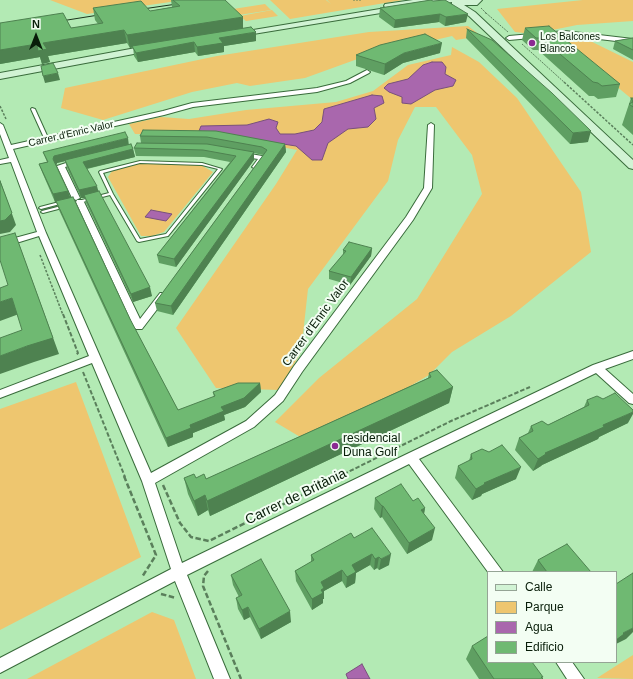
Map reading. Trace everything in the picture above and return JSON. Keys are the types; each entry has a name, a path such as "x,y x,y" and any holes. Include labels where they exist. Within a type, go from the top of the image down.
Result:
{"main road":[{"path":"427,0 224,34 448,1 476,1 481,13 512,38 616,137"},
{"path":"448,1 472,14 633,166"},
{"path":"0,71 159,45 0,76"}],"street":[{"path":"512,38 565,33 633,40"},
{"name":"Carrer d'Enric Valor","path":"11,154 48,140 192,105 317,90 348,82 367,72"},
{"path":"3,122 11,154 42,233 148,481 179,573 222,679"},
{"name":"Carrer d'Enric Valor","path":"148,481 250,424 279,398 298,369 410,218 428,188 431,126"},
{"path":"231,152 262,158 249,176"},
{"path":"0,159 11,154"},
{"path":"0,162 11,154"},
{"path":"84,160 61,166 75,200 139,327 167,290"},
{"path":"0,245 42,233"},
{"name":"Carrer de Britània","path":"0,666 179,573 410,457 597,368 633,355"},
{"path":"0,394 95,358"},
{"path":"597,368 633,400"},
{"path":"410,457 495,571"},
{"path":"564,663 576,679"}],"lane":[{"path":"34,109 48,140"},
{"path":"140,162 202,164 220,169 167,235 139,241 111,194 101,172 140,162"},
{"path":"75,200 42,210 75,200 111,194"}],"path":[{"path":"353,0 362,0"},
{"path":"486,13 512,38 633,145"},
{"path":"0,106 3,122"},
{"path":"25,238 34,242 78,353 66,363 70,374 83,371 156,555 142,575 145,591 179,599"},
{"path":"159,475 180,523 191,537 209,541 451,421 530,388"},
{"path":"214,566 204,576 203,586 241,679"}],"green space":[{"path":"50,0 184,0 87,14"},
{"path":"270,0 326,0 331,4 327,0 403,0 290,19"},
{"path":"583,0 633,0 633,21 577,25 533,34 515,32 497,9"},
{"path":"265,4 271,10 239,15 233,9"},
{"path":"272,10 278,16 246,21 240,16"},
{"path":"468,26 481,36 456,40 452,36 363,57 305,78 250,86 237,83 192,92 103,120 61,108 65,88 217,56 369,32"},
{"path":"578,35 633,62 633,100 557,37"},
{"path":"452,47 479,62 517,98 581,192 591,252 511,316 452,352 429,375 312,444 275,422 319,378 417,299 482,194 472,155 436,107 415,107 398,140 388,181 308,289 301,352 279,390 216,388 176,328 276,184 297,150 223,136 135,134 129,124 161,117 189,119 246,110 336,102 373,91 408,65 451,55"},
{"path":"140,163 201,165 213,172 164,232 152,236 141,236 108,177 112,171"},
{"path":"76,382 141,557 0,630 0,409"},
{"path":"152,612 174,620 196,679 27,679"},
{"path":"633,655 633,679 597,678"}],"water":[{"path":"432,62 442,62 446,67 445,74 456,80 453,86 435,90 411,104 402,103 402,97 389,92 384,88 388,84 408,79 423,65"},
{"path":"372,95 382,96 384,103 374,108 376,119 368,127 348,129 328,143 322,160 312,160 296,146 199,131 201,126 247,125 269,119 278,122 276,128 280,134 295,134 314,130 322,122 324,109"},
{"path":"151,210 172,214 166,221 145,217"},
{"path":"362,664 370,679 348,679 346,674"}],"building":[{"path":"173,0 225,0 243,17 127,35 124,30 43,43 47,49 38,51 37,44 0,50 0,23 63,13 71,28 103,23 93,8 141,1 150,11 180,6"},
{"path":"431,0 445,0 468,14 446,17 440,14 395,20 380,8"},
{"path":"549,26 620,84 602,86 593,82 541,38 536,38 525,28"},
{"path":"251,27 256,32 219,38 223,43 197,47 194,42 136,53 132,46"},
{"path":"467,29 492,40 552,93 591,131 573,133"},
{"path":"425,34 442,43 404,53 385,64 356,55 380,45"},
{"path":"633,38 633,50 615,41"},
{"path":"53,63 58,73 43,76 41,66"},
{"path":"143,130 216,131 285,144 171,306 155,303 267,150 262,147 207,137 140,136"},
{"path":"125,132 128,138 54,156 53,159 68,191 53,194 39,164 48,162 43,152"},
{"path":"137,143 207,144 254,152 174,259 157,255 236,156 203,150 134,148"},
{"path":"131,144 133,149 83,162 97,186 79,190 65,160"},
{"path":"0,181 12,213 5,220 0,221"},
{"path":"99,191 150,287 131,294 84,195"},
{"path":"73,197 130,319 178,410 215,396 213,392 238,383 260,383 244,398 221,407 224,411 190,425 191,428 166,438 56,201"},
{"path":"15,233 53,338 0,356 0,338 22,330 12,298 0,302 0,288 8,285 0,260 0,237"},
{"path":"349,242 372,248 351,277 329,271 346,251 343,250"},
{"path":"437,370 453,387 207,501 205,495 194,501 184,478 194,474 196,478 204,474 206,479 431,377 429,373"},
{"path":"615,393 633,410 633,412 603,425 604,427 545,453 546,454 538,459 519,438 533,431 531,426 542,421 548,425 589,405 587,400 597,396 603,399"},
{"path":"502,445 521,467 484,483 485,484 476,489 458,466 472,459 471,454 482,449 489,452"},
{"path":"401,484 413,501 418,498 425,508 421,510 435,528 409,543 383,506 375,498"},
{"path":"372,528 391,554 381,559 379,557 375,559 372,554 352,565 356,572 347,577 342,570 321,582 324,588 321,590 323,593 312,599 295,571 314,560 311,555 351,533 354,538"},
{"path":"567,544 590,571 546,571 538,560"},
{"path":"261,559 290,611 259,629 248,607 242,610 236,598 242,595 231,575"},
{"path":"633,573 633,628 623,633 624,634 617,639 617,583"},
{"path":"487,637 487,663 533,663 543,679 494,679 472,646"}],"tram line":[{"path":"136,10 204,0"},
{"path":"55,22 105,14"}],"place":[{"name":"Los Balcones Blancos","path":"532,43"},
{"name":"residencial Duna Golf","path":"335,446"}]}
